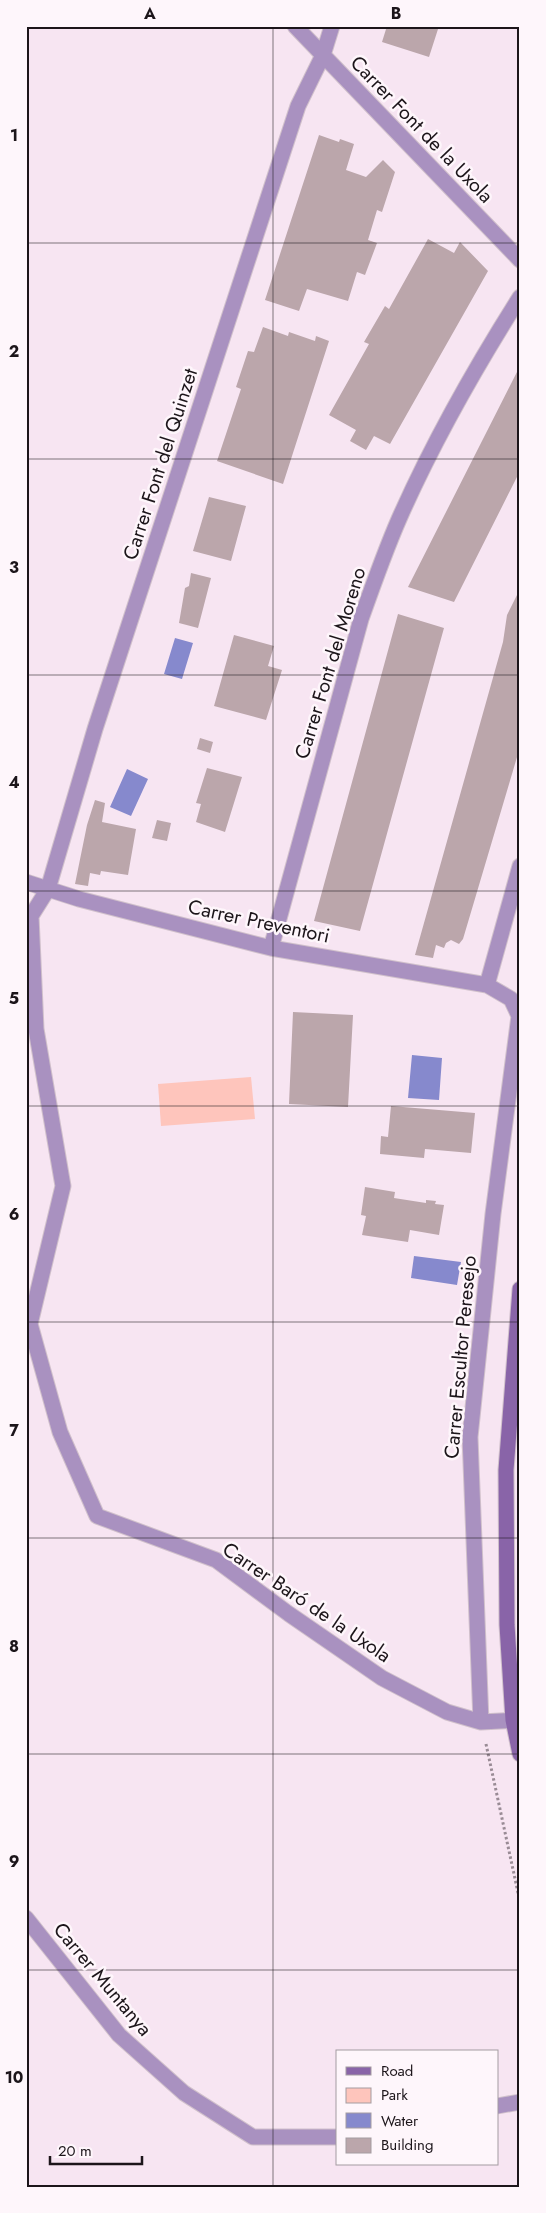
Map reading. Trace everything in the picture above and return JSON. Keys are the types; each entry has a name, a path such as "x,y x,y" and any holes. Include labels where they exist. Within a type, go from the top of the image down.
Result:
{"street":[{"name":"Carrer Font de la Uxola","path":"296,26 520,260"},
{"name":"Carrer Font del Quinzet","path":"48,889 98,719 294,116 323,55 332,26"},
{"name":"Carrer Font del Moreno","path":"271,948 358,628 380,568 399,520 434,447 494,337 520,297"},
{"path":"487,985 520,866"},
{"name":"Carrer Preventori","path":"26,882 79,899 271,948 487,985"},
{"name":"Carrer Baró de la Uxola","path":"48,889 31,916 36,1029 63,1186 30,1324 60,1432 97,1516 216,1560 289,1614 382,1678 447,1712 481,1722 516,1720"},
{"name":"Carrer Escultor Peresejo","path":"481,1722 470,1437 493,1214 519,1016 511,999 487,985"},
{"path":"520,1289 506,1470 507,1625 520,1754"},
{"name":"Carrer Muntanya","path":"26,1918 119,2035 184,2093 253,2137 336,2137"},
{"path":"498,2106 520,2102"}],"path":[{"path":"481,1722 520,1902"}],"green space":[{"path":"251,1077 255,1119 161,1126 158,1084"}],"water":[{"path":"175,638 193,643 182,679 164,674"},
{"path":"127,769 148,779 131,816 110,807"},
{"path":"412,1055 442,1058 439,1100 408,1098"},
{"path":"414,1256 461,1262 457,1285 411,1278"}],"building":[{"path":"387,26 439,26 429,57 382,42"},
{"path":"319,135 339,142 340,139 354,144 346,170 366,177 383,160 395,172 382,212 377,210 368,240 377,243 365,275 357,272 348,301 307,289 299,311 265,300"},
{"path":"428,239 454,253 460,242 488,271 390,444 374,436 366,450 350,441 356,430 329,415 369,344 364,342 385,306 389,309"},
{"path":"263,327 288,336 289,332 315,341 316,336 329,341 283,484 217,461 241,389 236,387 248,351 254,352"},
{"path":"520,366 520,471 454,602 408,587"},
{"path":"209,497 246,506 231,561 193,551"},
{"path":"191,573 211,578 198,628 179,623 185,588 189,586"},
{"path":"520,589 520,747 463,939 459,944 451,940 446,943 444,948 436,945 433,958 415,955 503,642 507,615"},
{"path":"398,614 444,628 360,931 314,921"},
{"path":"234,635 274,646 268,666 282,670 266,720 214,706"},
{"path":"200,738 213,742 210,753 197,749"},
{"path":"207,768 242,777 225,832 196,822 201,804 196,803"},
{"path":"95,800 105,803 102,822 136,829 128,875 101,871 100,875 90,873 88,886 75,884 87,825"},
{"path":"157,820 171,823 167,841 152,838"},
{"path":"293,1012 353,1015 348,1107 289,1104"},
{"path":"391,1106 475,1113 471,1153 425,1149 424,1158 380,1154 381,1136 388,1137"},
{"path":"365,1187 395,1192 394,1198 426,1203 426,1200 436,1201 435,1204 444,1205 439,1235 410,1230 408,1242 362,1235 366,1216 361,1215"}]}
